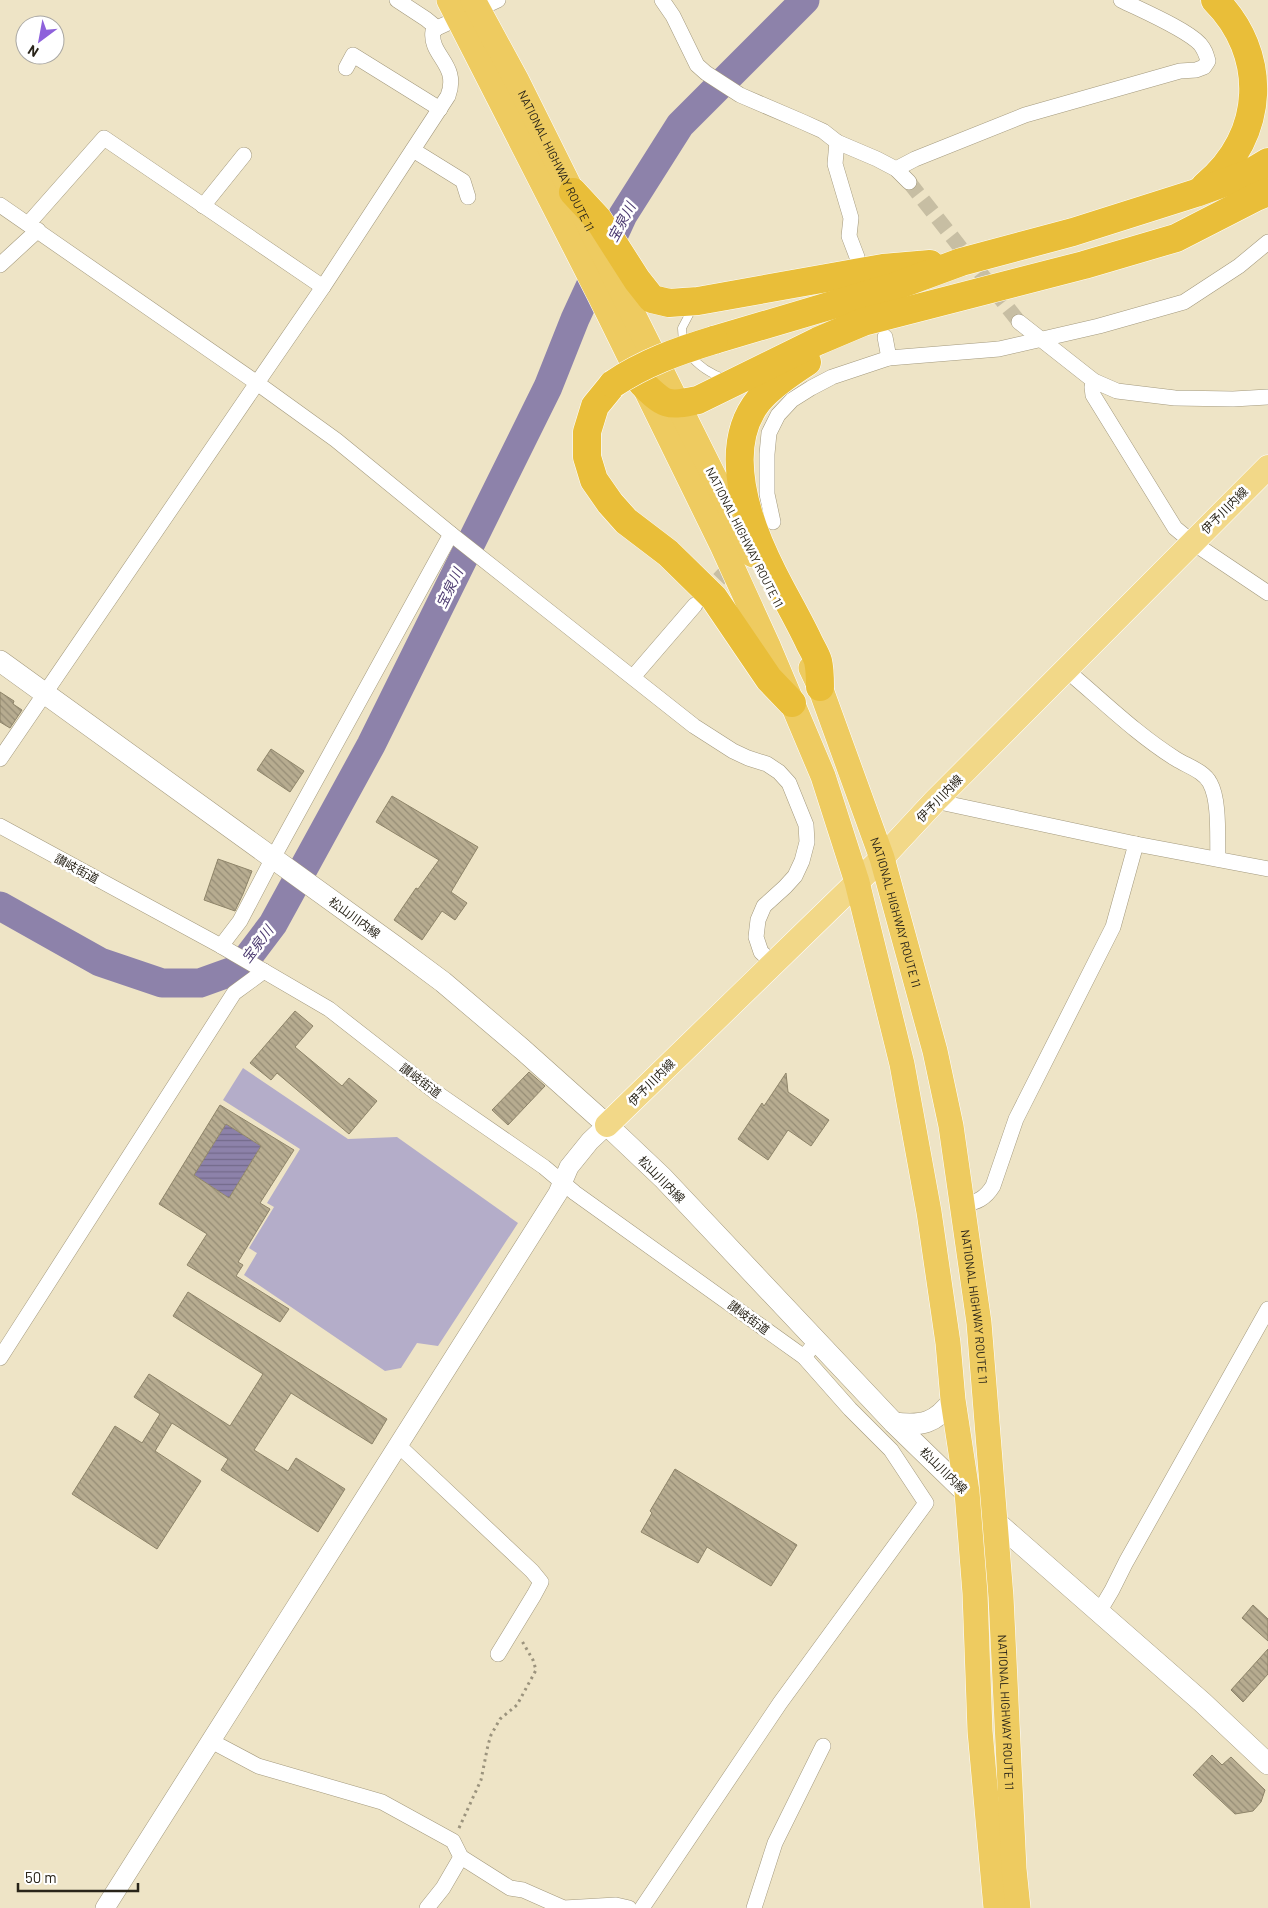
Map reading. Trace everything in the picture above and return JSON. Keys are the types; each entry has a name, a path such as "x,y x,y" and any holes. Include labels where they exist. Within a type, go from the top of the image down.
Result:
{"highway":[{"path":"1196,193 1220,173 1243,144 1255,119 1261,97 1261,74 1256,52 1242,26 1215,0"},
{"name":"NATIONAL HIGHWAY ROUTE 11","path":"465,9 517,82 573,192"},
{"name":"NATIONAL HIGHWAY ROUTE 11","path":"465,9 583,262 723,547 823,776 857,882 902,1064 928,1212 948,1343 953,1400 967,1492 975,1594 980,1731 996,1908"},
{"path":"792,703 770,679 714,598 668,553 626,521 610,503 594,480 587,457 586,432 596,406 612,384 632,371 671,353 893,287 961,262 1073,232 1196,193 1248,174 1268,162"},
{"path":"573,192 615,261 637,280 652,299 668,303 698,301 883,268 961,262"},
{"path":"642,383 661,402 679,405 698,400 818,341 863,322 1084,265 1176,238 1264,192"},
{"name":"NATIONAL HIGHWAY ROUTE 11","path":"615,261 679,405 820,687 882,858 935,1051 951,1126 979,1323 1001,1598 1014,1869 1018,1908"},
{"path":"820,687 818,660 772,572 751,521 740,475 739,447 747,421 759,401 778,382 863,322"}],"main road":[{"name":"伊予川内線","path":"607,1126 882,858 935,801 1268,467"},
{"name":"松山川内線","path":"0,660 443,982 522,1049 663,1178 810,1349 894,1423 994,1520 1202,1702 1268,1764"},
{"path":"894,1423 915,1425 932,1419 943,1413 953,1400"}],"street":[{"path":"397,0 426,19 465,9"},
{"path":"662,0 674,16 698,65 706,73 740,95 822,131 837,142 896,169 909,182"},
{"path":"896,169 915,159 1025,115 1129,84 1180,71 1204,68 1208,61 1206,52 1198,42 1172,26 1121,0"},
{"path":"0,759 323,287 440,109 452,86 449,70 434,43 433,32 465,9"},
{"path":"346,68 353,55 440,109"},
{"path":"0,265 104,138 323,287"},
{"path":"837,142 835,164 851,218 849,236 856,258"},
{"path":"413,150 463,181 468,196"},
{"path":"203,206 244,155"},
{"path":"0,205 336,440 483,560 714,740 748,758 767,764 779,772 789,783 806,825 807,842 802,861 795,876 764,906 758,920 756,937 762,952 773,963"},
{"path":"773,522 767,494 766,454 769,434 778,415 792,400 832,377 889,358 999,349 1042,340 1184,302 1239,266 1268,242"},
{"path":"1019,322 1094,382 1117,391 1174,398 1233,399 1268,397"},
{"path":"885,337 889,358"},
{"path":"1094,382 1092,387 1093,395 1175,528 1192,542 1268,593"},
{"path":"223,947 277,861 453,536"},
{"path":"633,677 695,604"},
{"path":"1066,670 1151,742 1202,774 1210,782 1215,801 1218,859"},
{"path":"935,801 1136,844 1268,868"},
{"name":"讃岐街道","path":"0,826 223,947 329,1009 434,1091 544,1167 562,1183 810,1349 850,1409 890,1450 926,1503 780,1703 642,1908"},
{"path":"963,1205 978,1202 987,1195 993,1186 1016,1120 1114,927 1136,844"},
{"path":"0,1358 230,999 262,969"},
{"path":"105,1908 558,1193 569,1167 590,1141 607,1126"},
{"path":"1099,1612 1268,1309"},
{"path":"398,1445 532,1571 540,1582 498,1654"},
{"path":"211,1741 258,1766 382,1802 453,1841 461,1857 510,1888 523,1890 564,1908 616,1906 629,1908"},
{"path":"754,1908 775,1843 824,1746"},
{"path":"427,1908 443,1888 461,1857"}],"lane":[{"path":"698,301 688,313 682,328 683,346 696,364 712,374 726,379 743,379"}],"path":[{"path":"453,1841 481,1780 491,1735 500,1719 517,1705 536,1670 534,1660 514,1628"}],"shaded area":[{"path":"243,1068 348,1139 397,1137 518,1223 438,1346 417,1343 401,1368 385,1371 244,1275 257,1253 249,1248 274,1207 267,1203 300,1149 223,1100"},
{"path":"226,1124 261,1146 229,1198 194,1175"}],"building":[{"path":"0,692 14,701 13,704 22,710 10,728 0,722"},
{"path":"271,749 304,771 290,792 257,770"},
{"path":"392,796 478,847 451,892 467,903 455,920 442,911 422,940 394,920 416,888 418,889 439,860 376,822"},
{"path":"218,859 252,871 235,911 204,900"},
{"path":"295,1011 313,1026 295,1047 342,1086 349,1078 377,1101 349,1134 277,1073 271,1080 250,1063"},
{"path":"529,1072 545,1086 508,1125 492,1110"},
{"path":"786,1073 788,1092 829,1120 811,1146 788,1130 768,1160 738,1139 762,1103 764,1106"},
{"path":"220,1105 294,1150 260,1203 270,1209 238,1262 243,1265 236,1276 289,1309 280,1322 187,1265 207,1234 159,1204","holes":["226,1124 261,1146 229,1198 194,1175"]},
{"path":"188,1292 387,1419 372,1444 291,1393 254,1450 288,1471 296,1458 345,1489 318,1532 221,1470 228,1459 172,1423 155,1451 201,1481 157,1549 72,1494 115,1426 142,1443 160,1414 134,1397 149,1374 230,1426 263,1374 173,1316"},
{"path":"675,1469 797,1545 771,1586 707,1547 698,1563 641,1532 652,1513 650,1511"},
{"path":"1253,1605 1268,1619 1268,1641 1242,1618"},
{"path":"1268,1649 1268,1674 1243,1702 1231,1690"},
{"path":"1212,1755 1222,1765 1231,1757 1265,1790 1261,1802 1253,1811 1235,1814 1193,1775"}],"waterway":[{"name":"宝泉川","path":"0,906 100,962 162,983 200,983 239,969 273,924 371,745 548,387 575,319 623,215 680,125 805,0"}],"tunnel":[{"path":"909,182 1019,322"},
{"path":"703,596 735,562"}]}
